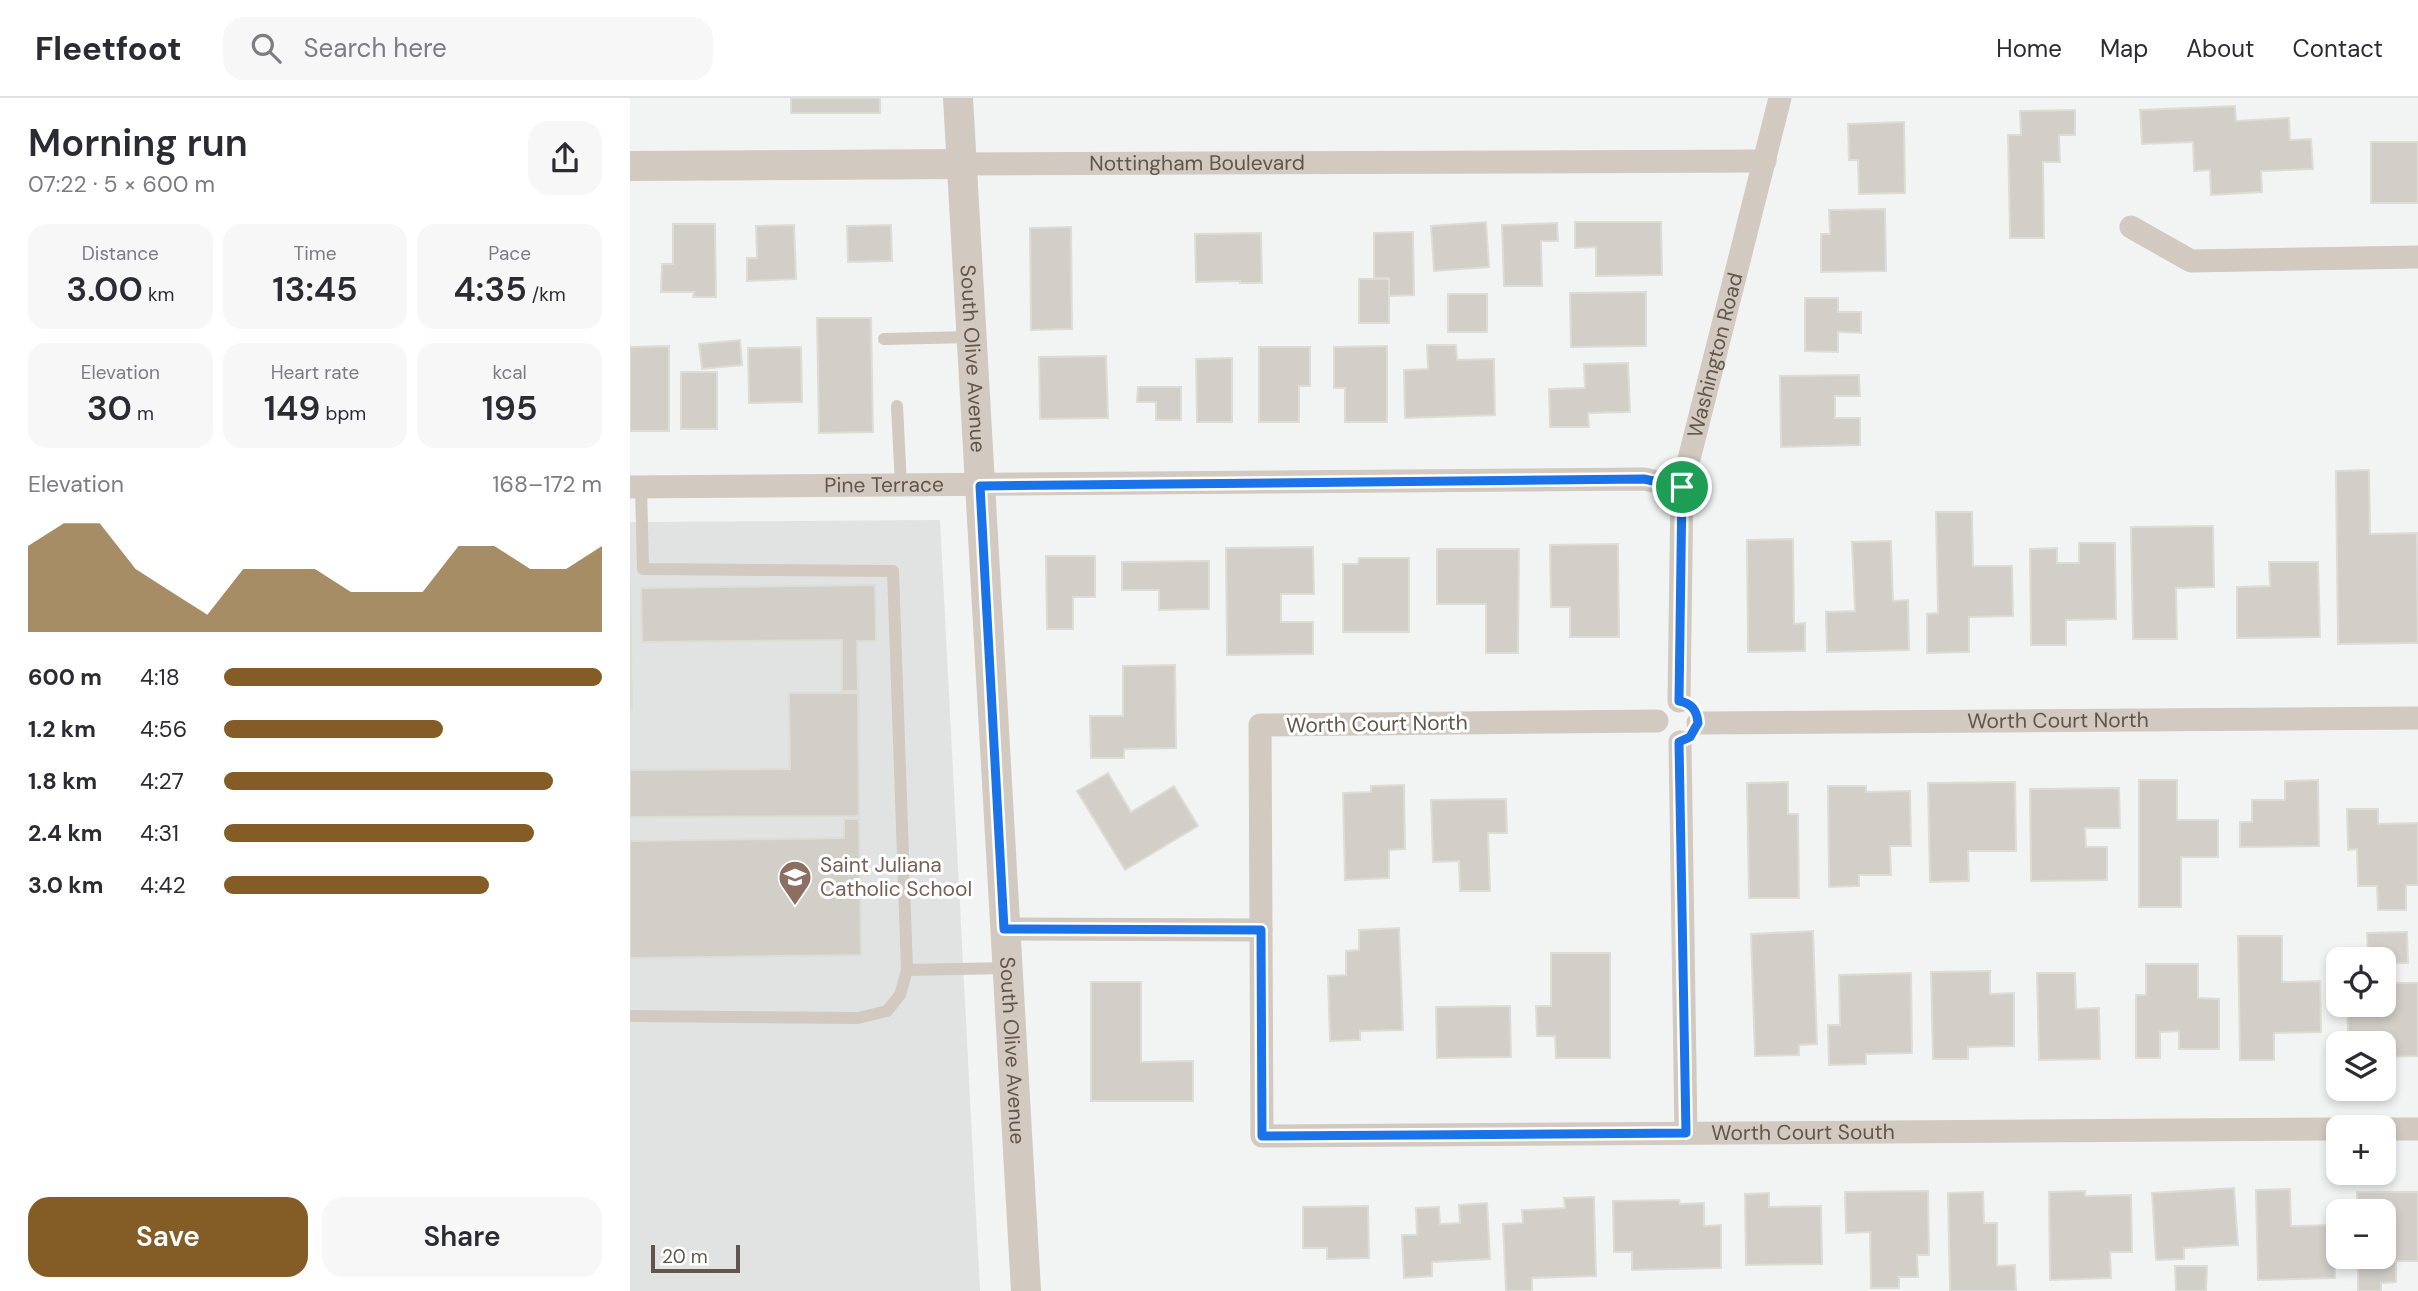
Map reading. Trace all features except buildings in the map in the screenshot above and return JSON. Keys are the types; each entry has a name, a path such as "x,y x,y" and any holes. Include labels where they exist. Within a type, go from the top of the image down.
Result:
{"street":[{"name":"South Olive Avenue","path":"958,98 1026,1291"},
{"name":"Washington Road","path":"1679,701 1682,487 1780,98"},
{"name":"Nottingham Boulevard","path":"630,166 1765,161"},
{"path":"2131,227 2191,261 2418,257"},
{"name":"Pine Terrace","path":"635,487 1644,479 1682,487"},
{"path":"1679,701 1691,705 1698,723 1690,737 1679,742 1667,738 1658,727 1657,720 1661,708 1679,701"},
{"name":"Worth Court North","path":"1698,723 2418,718"},
{"name":"Worth Court North","path":"1261,930 1259,725 1657,720"},
{"path":"1679,742 1686,1133"},
{"path":"1004,929 1261,930"},
{"name":"Worth Court South","path":"1261,930 1262,1136 2326,1129"},
{"path":"2396,1129 2418,1129"}],"lane":[{"path":"884,339 972,337"},
{"path":"897,407 901,486"},
{"path":"630,1016 858,1018 887,1012 900,995 907,970 893,571 643,569 635,487"},
{"path":"907,970 1007,968"}],"shaded area":[{"name":"Saint Juliana Catholic School","path":"940,520 980,1291 630,1291 630,522"}],"place":[{"name":"Saint Juliana Catholic School","path":"795,907"}],"route":[{"path":"1644,479 1682,487 1679,701 1691,705 1698,723 1690,737 1679,742 1686,1133 1262,1136 1261,930 1004,929 980,486 1644,479"}]}
